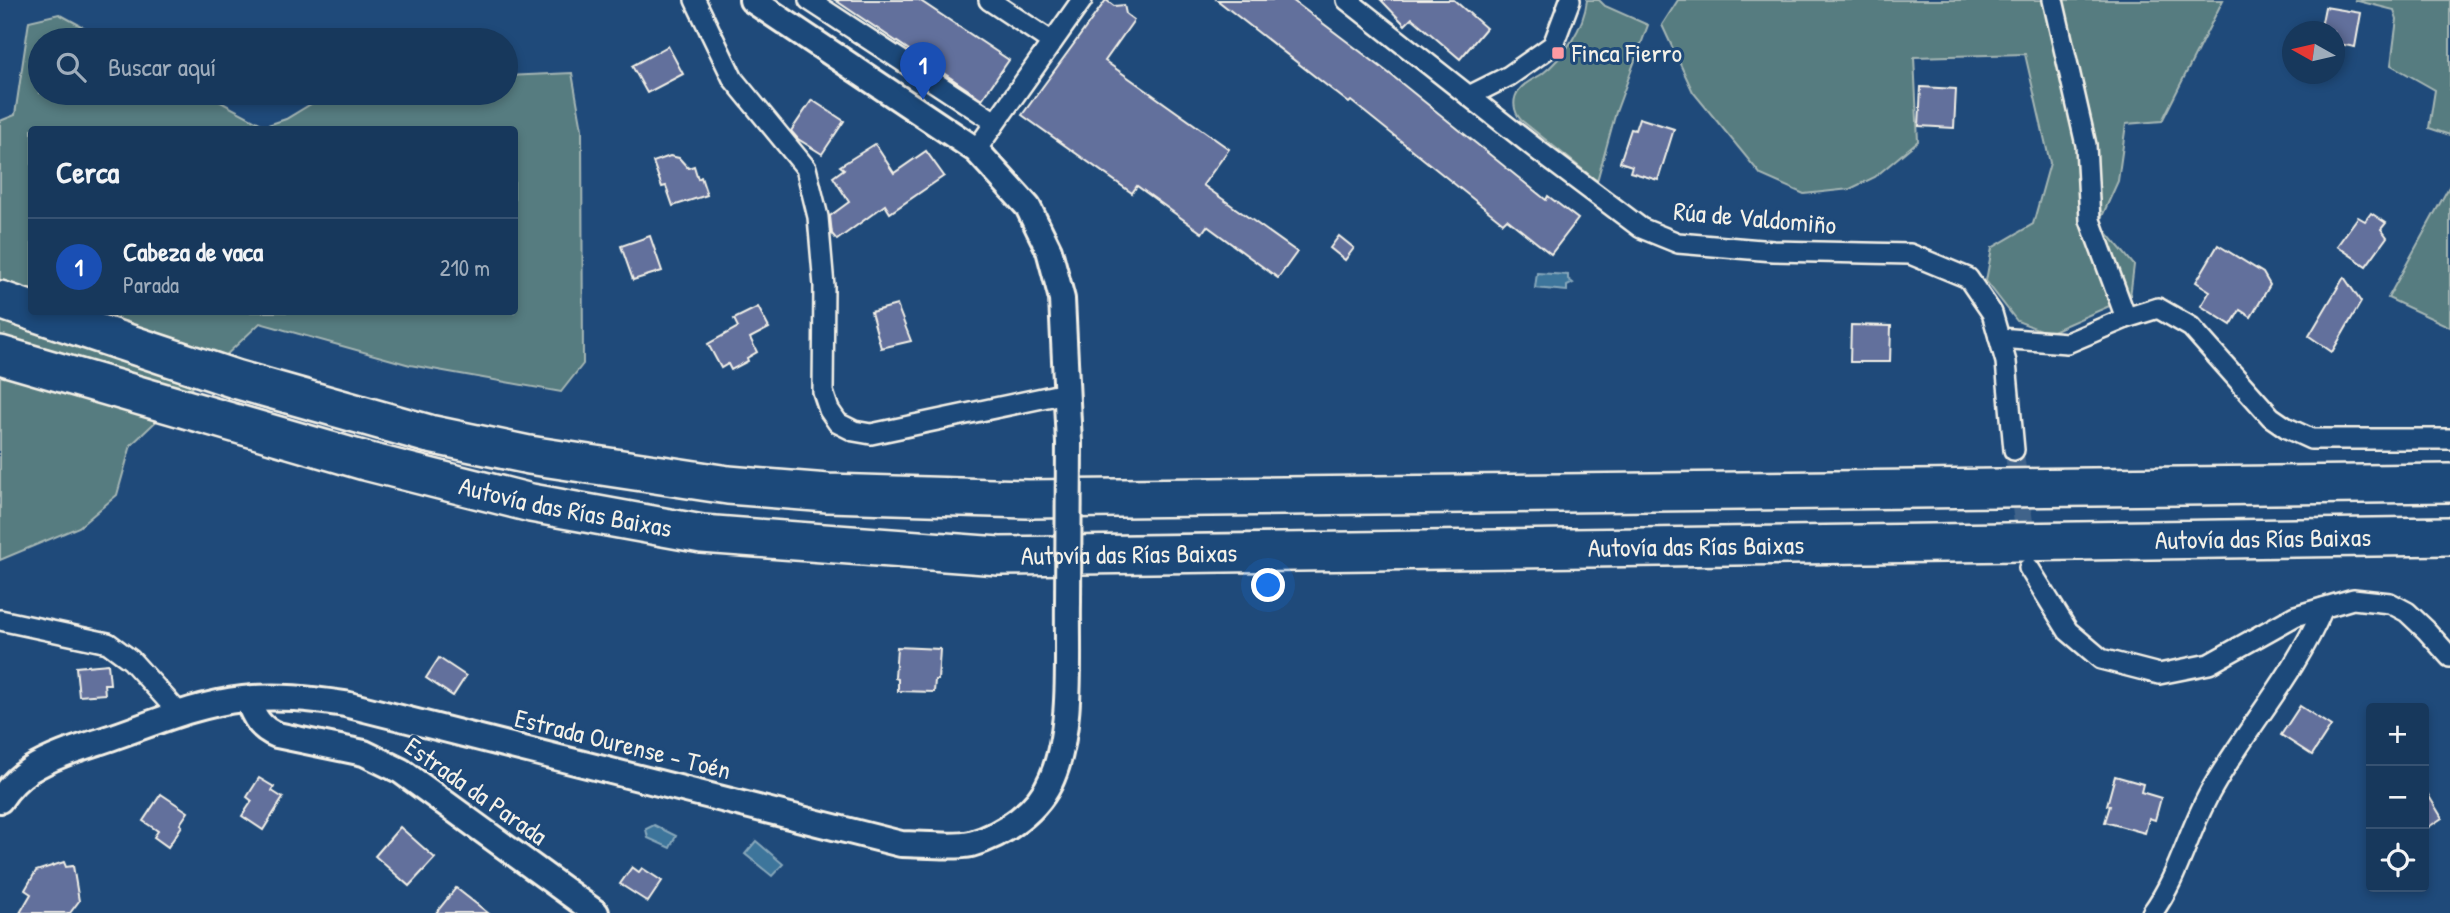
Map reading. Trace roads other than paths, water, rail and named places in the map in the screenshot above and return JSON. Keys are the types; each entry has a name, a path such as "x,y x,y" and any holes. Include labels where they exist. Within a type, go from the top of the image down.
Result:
{"highway":[{"name":"Autovía das Rías Baixas","path":"0,300 28,309"},
{"name":"Autovía das Rías Baixas","path":"45,315 235,379 429,434 528,455 715,483 828,493 1027,499 2450,483"},
{"name":"Autovía das Rías Baixas","path":"0,355 365,461 531,503 702,534 999,556 2450,536"}],"street":[{"path":"695,0 733,79 806,168 818,217 824,286 823,392 829,410 838,423 854,431 871,434 1066,393 1062,299 1049,250 1028,207 976,150 752,0"},
{"path":"809,0 995,122"},
{"path":"989,0 1052,42"},
{"path":"976,150 1082,0"},
{"name":"Rúa de Valdomiño","path":"1347,0 1641,228 1678,243 1773,251 1910,254 1968,278 1992,313 2006,362 2014,450"},
{"path":"1469,96 1509,76 1553,45 1570,0"},
{"path":"2053,0 2086,145 2090,220 2126,318"},
{"path":"906,103 924,75"},
{"path":"1999,338 2067,343 2126,318 2158,308 2191,327 2271,417 2311,439 2450,439"},
{"name":"Estrada Ourense - Toén","path":"0,800 8,788 29,770 54,758 179,713 220,702 299,698 345,704 901,844 970,845 999,832 1029,812 1052,779 1065,730 1069,443 1066,393"},
{"path":"2029,568 2068,631 2101,659 2159,674 2209,664 2295,616 2353,599 2390,603 2407,612 2427,629 2450,657"},
{"path":"2152,913 2176,871 2212,788 2297,661 2323,608"},
{"path":"0,620 108,643 131,660 179,713"},
{"name":"Estrada da Parada","path":"247,699 254,717 264,730 364,753 401,771 596,913"}],"water":[{"path":"1537,273 1568,275 1568,279 1573,283 1567,286 1567,291 1535,288"},
{"path":"654,825 676,836 670,848 648,838 646,829"},
{"path":"756,841 783,864 772,876 745,854"}],"tunnel":[{"path":"2014,450 2027,549"}],"place":[{"name":"Finca Fierro","path":"1558,53"},
{"name":"Cabeza de vaca","path":"923,100"}]}
